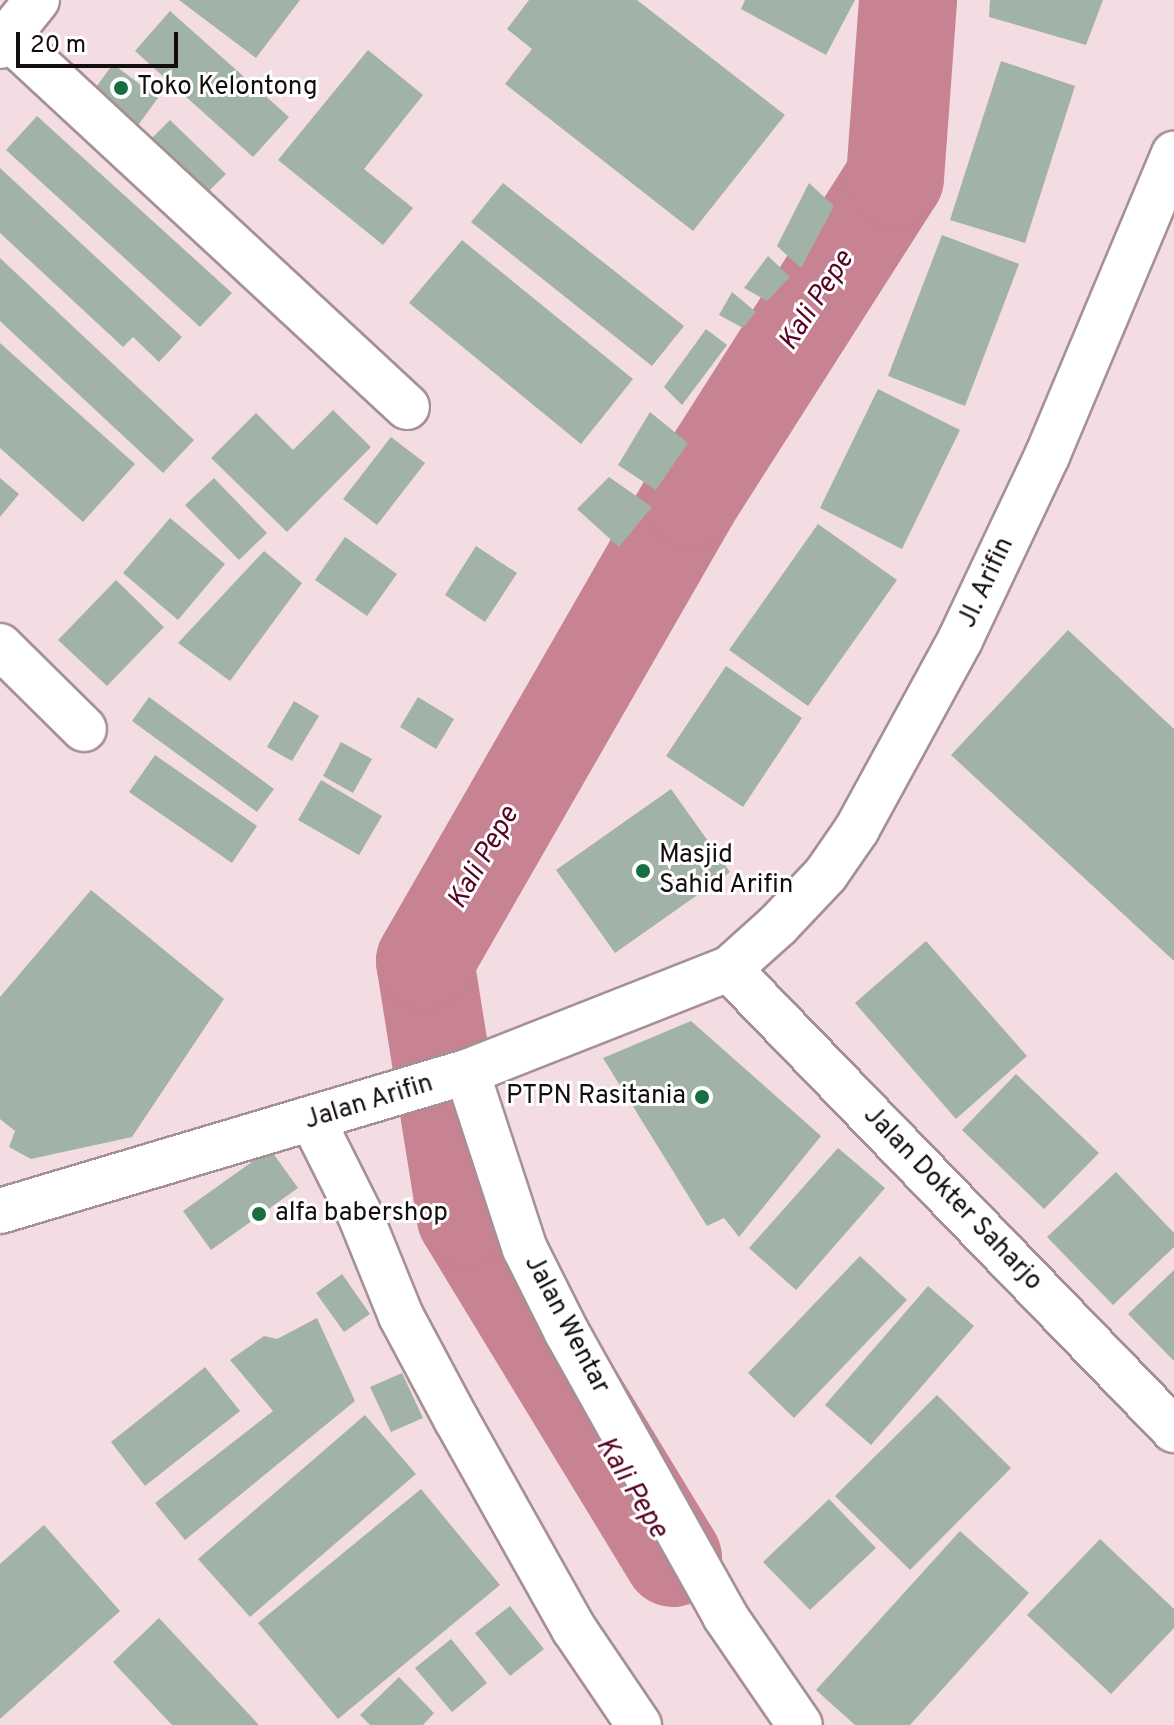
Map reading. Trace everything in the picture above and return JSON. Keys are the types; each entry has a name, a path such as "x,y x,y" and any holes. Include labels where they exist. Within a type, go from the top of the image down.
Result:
{"street":[{"path":"37,0 4,42 407,407"},
{"name":"Jl. Arifin","path":"729,969 826,874 892,771 1047,456 1174,154"},
{"path":"0,646 84,729"},
{"name":"Jalan Arifin","path":"0,1211 458,1075 729,969"},
{"name":"Jalan Dokter Saharjo","path":"729,969 1172,1423"},
{"name":"Jalan Wentar","path":"458,1075 525,1249 566,1331 725,1616 800,1725"},
{"path":"317,1119 401,1316 574,1629 639,1725"}],"building":[{"path":"179,0 300,0 256,58"},
{"path":"529,0 637,0 785,115 693,231 505,84 532,49 507,29"},
{"path":"745,0 855,0 826,55 741,9"},
{"path":"990,0 1103,0 1086,45 989,17"},
{"path":"170,11 289,117 253,157 135,51"},
{"path":"368,50 423,95 364,169 413,208 383,245 278,160"},
{"path":"1001,61 1075,86 1025,243 950,220"},
{"path":"113,64 158,98 133,132 88,98"},
{"path":"37,116 232,293 200,327 6,150"},
{"path":"170,120 226,174 196,204 140,150"},
{"path":"0,168 182,337 159,362 133,337 123,347 0,233"},
{"path":"503,183 684,326 652,366 471,222"},
{"path":"809,183 834,206 801,268 777,246"},
{"path":"942,235 1019,264 965,406 888,376"},
{"path":"462,240 633,379 581,444 409,303"},
{"path":"768,256 790,277 767,301 744,288"},
{"path":"0,258 194,440 163,473 0,321"},
{"path":"732,292 756,312 743,328 719,315"},
{"path":"706,329 727,345 682,405 664,387"},
{"path":"0,343 135,464 83,522 0,448"},
{"path":"878,389 960,430 902,549 820,508"},
{"path":"333,410 371,447 287,532 211,458 256,413 293,450"},
{"path":"650,412 688,443 656,490 618,465"},
{"path":"391,437 425,463 377,525 343,499"},
{"path":"609,477 652,507 619,547 577,509"},
{"path":"0,478 19,494 0,517"},
{"path":"214,478 267,533 239,560 185,505"},
{"path":"170,518 225,564 178,620 123,573"},
{"path":"818,524 897,580 808,706 729,650"},
{"path":"345,537 397,574 367,616 315,580"},
{"path":"476,546 517,573 485,622 445,595"},
{"path":"264,551 302,583 230,681 178,643"},
{"path":"116,580 164,627 107,686 58,640"},
{"path":"1068,630 1174,729 1174,961 951,755"},
{"path":"726,666 802,718 743,807 666,756"},
{"path":"149,697 274,789 257,812 132,721"},
{"path":"418,697 454,719 436,749 400,727"},
{"path":"294,701 319,716 292,761 267,747"},
{"path":"341,742 372,759 353,793 323,776"},
{"path":"155,755 257,826 232,863 129,792"},
{"path":"321,780 382,816 359,855 298,820"},
{"name":"Masjid Sahid Arifin","path":"671,789 730,872 615,953 556,870"},
{"path":"91,890 224,999 132,1137 31,1159 9,1147 15,1131 0,1119 0,997"},
{"path":"926,941 1027,1056 956,1119 855,1003"},
{"name":"PTPN Rasitania","path":"691,1021 821,1136 739,1237 724,1218 707,1226 603,1058"},
{"path":"1016,1074 1099,1153 1044,1209 962,1130"},
{"path":"838,1148 885,1188 796,1290 749,1248"},
{"path":"270,1149 298,1188 211,1250 183,1211"},
{"path":"1116,1172 1174,1233 1174,1247 1113,1305 1047,1237"},
{"path":"860,1256 907,1300 794,1418 748,1373"},
{"path":"1174,1270 1174,1361 1128,1314"},
{"path":"342,1274 370,1314 344,1332 316,1293"},
{"path":"928,1286 974,1326 871,1445 825,1405"},
{"path":"317,1318 355,1401 185,1540 155,1503 273,1411 230,1360 264,1336 277,1339"},
{"path":"205,1367 240,1411 145,1486 111,1442"},
{"path":"402,1373 423,1418 391,1432 370,1387"},
{"path":"937,1395 1011,1468 910,1570 835,1496"},
{"path":"365,1415 416,1474 250,1617 198,1559"},
{"path":"421,1489 500,1585 338,1719 258,1623"},
{"path":"829,1499 876,1548 810,1610 763,1562"},
{"path":"44,1525 120,1611 0,1719 0,1564"},
{"path":"960,1531 1029,1593 910,1725 855,1725 816,1690"},
{"path":"1100,1539 1174,1609 1174,1628 1111,1694 1027,1615"},
{"path":"510,1606 544,1649 510,1676 475,1633"},
{"path":"159,1618 259,1725 172,1725 113,1662"},
{"path":"451,1639 487,1683 452,1712 415,1668"},
{"path":"399,1677 434,1713 423,1725 370,1725 360,1715"}],"waterway":[{"name":"Kali Pepe","path":"673,1558 466,1217 425,961 691,498 895,178 908,0"}],"place":[{"name":"Toko Kelontong","path":"121,88"},
{"name":"Masjid Sahid Arifin","path":"643,871"},
{"name":"PTPN Rasitania","path":"702,1097"},
{"name":"alfa babershop","path":"259,1214"}]}
